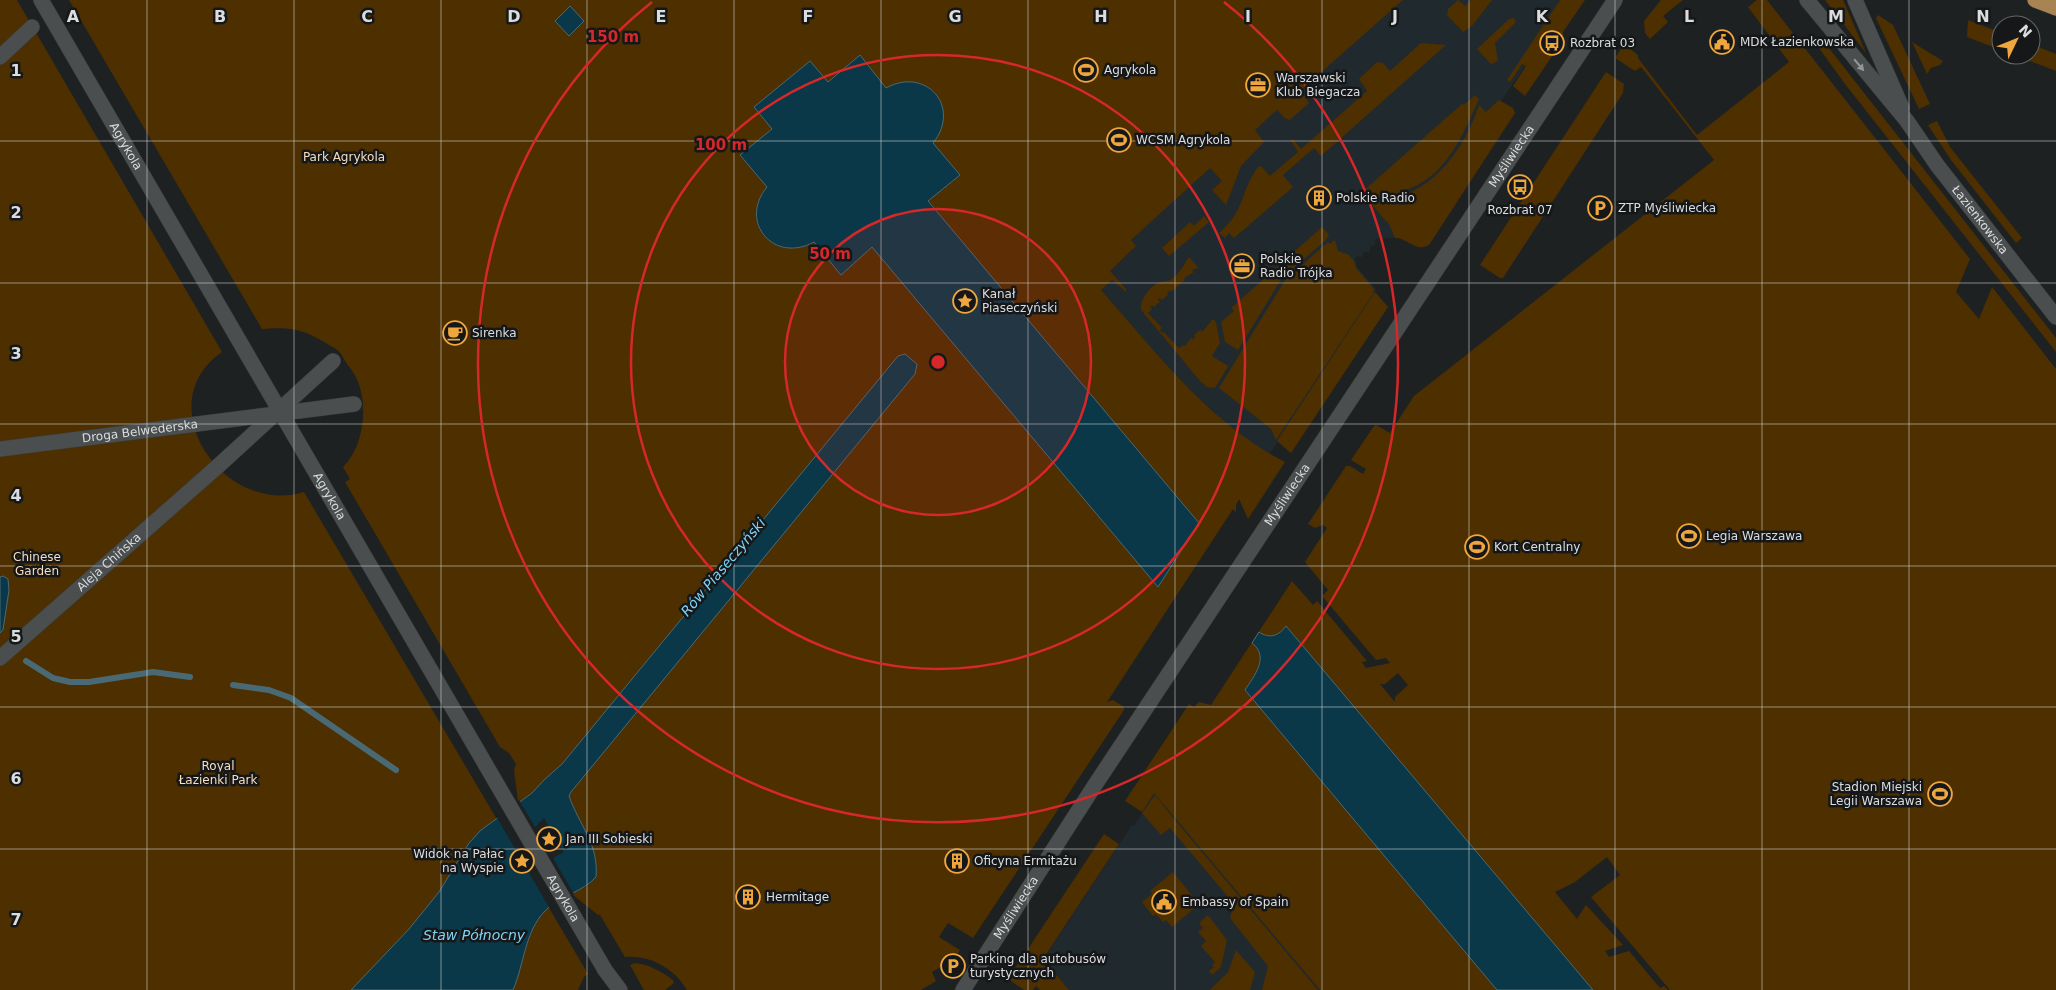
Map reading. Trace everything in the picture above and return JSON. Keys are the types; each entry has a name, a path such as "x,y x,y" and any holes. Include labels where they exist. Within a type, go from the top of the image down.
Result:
{"main road":[{"path":"2035,0 2056,8"}],"street":[{"name":"Agrykola","path":"41,0 605,970 620,990"},
{"name":"Myśliwiecka","path":"962,990 1098,780 1615,0"},
{"name":"Łazienkowska","path":"1807,0 1907,121 1937,165 2056,317"},
{"name":"Łazienkowska","path":"1855,0 1907,121"},
{"path":"0,57 32,27"},
{"name":"Aleja Chińska","path":"0,658 218,467 333,361"},
{"name":"Droga Belwederska","path":"0,449 279,411 354,404"}],"shaded area":[{"path":"1388,0 1570,0 1405,242 1400,238 1377,238 1374,241 1376,243 1372,247 1370,245 1370,252 1363,252 1364,254 1360,258 1358,255 1355,258 1357,267 1376,289 1374,295 1257,473 1085,276"},
{"name":"Embassy of Spain","path":"1154,792 1320,990 1069,990 1043,960 1132,825 1134,826"}],"green space":[{"name":"Royal Łazienki Park","path":"0,0 17,0 222,352 201,374 192,399 194,426 205,451 223,472 247,488 274,495 304,492 588,974 584,977 578,990 0,990"},
{"name":"Park Agrykola","path":"69,0 1403,0 1301,90 1309,103 1290,120 1286,119 1277,110 1255,130 1264,142 1241,166 1226,205 1212,190 1222,181 1210,168 1131,240 1136,246 1110,271 1126,289 1126,292 1112,280 1101,290 1164,362 1208,407 1232,428 1285,462 1248,519 1239,499 1236,505 1236,512 1233,509 1107,702 1113,700 1124,707 1124,710 973,938 948,923 939,937 960,950 954,960 932,972 936,981 921,990 687,990 675,975 661,964 643,958 625,957 600,915 573,895 573,892 589,885 533,792 520,802 518,801 514,770 516,764 509,753 500,747 345,482 350,479 343,467 355,450 362,424 362,395 355,376 338,351 318,339 295,330 262,329"},
{"path":"1458,0 1465,6 1471,0 1492,0 1472,26 1463,32 1447,15 1448,9"},
{"path":"1560,0 1585,0 1563,32 1563,39 1553,32 1542,50 1553,55 1525,96 1513,86 1526,66 1522,64 1510,82 1507,80"},
{"path":"1661,0 1683,0 1663,16 1668,22 1650,39 1645,33 1644,21"},
{"name":"Legia Warszawa","path":"1757,0 1767,0 1970,259 1956,292 1979,319 1992,287 2056,369 2056,990 1670,990 1591,897 1620,875 1607,857 1575,882 1555,892 1577,919 1586,905 1623,945 1605,951 1609,957 1629,951 1660,988 1664,986 1668,990 1320,990 1154,793 1142,812 1125,801 1189,704 1194,707 1199,702 1211,705 1292,581 1313,605 1317,601 1367,661 1362,662 1366,668 1390,663 1386,658 1376,660 1322,596 1328,590 1305,562 1327,528 1323,525 1315,528 1308,524 1346,466 1350,466 1363,474 1366,469 1351,460 1374,426 1376,425 1390,433 1414,396 1714,160 1641,67 1635,71 1615,58 1624,44 1638,55 1638,58 1697,135 1789,62 1748,7","holes":["1398,673 1408,685 1395,697 1395,702 1380,684 1385,684"]},
{"path":"1825,0 1843,0 1866,53"},
{"path":"1878,15 1893,25 1930,104 1919,109 1876,18"},
{"path":"1514,18 1516,22 1495,43 1498,61 1491,64 1477,49 1509,19"},
{"path":"1968,20 1991,29 1991,46 1967,37"},
{"path":"1912,42 1943,61 1940,65 1931,68 1927,74"},
{"path":"1421,43 1446,45 1321,156 1314,148 1283,175 1293,187 1234,238 1229,233 1225,238 1219,233 1234,216 1248,184 1258,167 1261,166 1270,176 1298,152 1290,139 1294,140 1301,149 1367,91 1359,79 1377,62 1383,63 1390,71"},
{"path":"1825,43 2056,338 2056,352 1845,84 1819,48"},
{"path":"2041,48 2056,54 2056,71 2041,65"},
{"path":"1606,72 1624,84 1623,93 1503,278 1500,278 1480,265"},
{"path":"1475,95 1479,99 1467,125 1453,151 1434,173 1409,189 1368,202 1361,193 1462,104 1464,105"},
{"path":"1499,100 1513,108 1515,113 1429,245 1419,247 1395,238 1389,224 1371,204 1411,192 1423,185 1445,166 1454,155 1469,131 1479,105 1486,112"},
{"path":"1937,121 1950,147 2022,238 2016,243 1951,160 1928,125"},
{"path":"1204,216 1209,222 1169,256 1162,248 1190,222 1194,226"},
{"path":"1322,227 1329,235 1326,240 1282,278 1215,388 1207,387 1200,381 1141,310 1142,301 1150,289 1162,281 1172,279 1189,257 1199,268 1192,270 1194,272 1184,278 1185,280 1171,292 1170,290 1167,293 1168,295 1162,300 1158,299 1160,302 1154,307 1152,305 1150,307 1152,309 1148,313 1162,328 1160,330 1162,333 1164,332 1179,348 1183,345 1185,346 1191,338 1193,340 1194,335 1200,330 1202,332 1213,319 1216,322 1220,343 1212,356 1228,366 1238,350 1225,342 1221,322 1234,311 1231,308"},
{"path":"1335,240 1338,251 1349,255 1354,261 1356,268 1374,289 1373,294 1276,440 1271,429 1219,388 1285,280 1328,242 1330,244"},
{"path":"1375,292 1388,307 1291,453 1277,441"},
{"path":"1155,795 1318,990 1262,990 1268,966 1230,918 1233,907 1229,898 1170,828 1161,835 1142,813"},
{"path":"1104,834 1119,844 1043,959 1069,990 1040,990 1036,986 1033,990 1024,990 1008,979"},
{"path":"1173,872 1199,904 1172,927 1166,920 1163,922 1156,914 1153,916 1142,902 1152,894 1150,891"},
{"path":"1208,915 1227,940 1221,967 1212,975 1209,971 1214,967 1212,965 1215,962 1201,946 1206,941 1198,932 1203,928 1199,923"},
{"path":"1236,950 1255,972 1250,990 1210,990 1228,972"},
{"path":"635,963 655,969 673,980 674,983 665,990 644,990 630,965"}],"water":[{"path":"570,6 584,21 569,36 555,21"},
{"name":"Kanał Piaseczyński","path":"860,55 886,88 901,83 914,82 926,86 935,94 941,104 944,116 941,129 933,143 960,175 928,201 1199,523 1158,587 872,247 841,275 814,242 799,247 786,248 774,243 765,236 759,226 756,213 759,200 767,187 740,155 772,129 754,107 810,61 828,82"},
{"name":"Staw Północny","path":"905,354 917,364 915,374 571,792 569,796 594,854 596,877 585,887 557,901 538,919 529,938 513,990 351,990 409,929 439,892 469,843 481,830 532,793 562,764 898,356"},
{"path":"3,576 8,579 9,590 3,630 0,633 0,577"},
{"path":"1286,626 1593,990 1497,990 1245,690 1259,666 1260,654 1252,643 1259,632 1270,636 1277,634"}],"pier":[{"path":"519,800 535,827 544,818 564,852 553,858 574,894 550,909 496,816"}],"waterway":[{"path":"26,661 53,678 70,682 89,682 153,672 190,677"},
{"path":"233,685 269,690 291,698 396,770"}],"place":[{"name":"MDK Łazienkowska","path":"1722,42"},
{"name":"Rozbrat 03","path":"1552,43"},
{"name":"Agrykola","path":"1086,70"},
{"name":"Warszawski Klub Biegacza","path":"1258,85"},
{"name":"WCSM Agrykola","path":"1119,140"},
{"name":"Rozbrat 07","path":"1520,187"},
{"name":"Polskie Radio","path":"1319,198"},
{"name":"ZTP Myśliwiecka","path":"1600,208"},
{"name":"Polskie Radio Trójka","path":"1242,266"},
{"name":"Kanał Piaseczyński","path":"965,301"},
{"name":"Sirenka","path":"455,333"},
{"name":"Legia Warszawa","path":"1689,536"},
{"name":"Kort Centralny","path":"1477,547"},
{"name":"Stadion Miejski Legii Warszawa","path":"1940,794"},
{"name":"Jan III Sobieski","path":"549,839"},
{"name":"Widok na Pałac na Wyspie","path":"522,861"},
{"name":"Oficyna Ermitażu","path":"957,861"},
{"name":"Hermitage","path":"748,897"},
{"name":"Embassy of Spain","path":"1164,902"},
{"name":"Parking dla autobusów turystycznych","path":"953,966"}],"park label":[{"name":"Chinese Garden","path":"37,564"}],"water label":[{"name":"Rów Piaseczyński","path":"723,567"}]}
